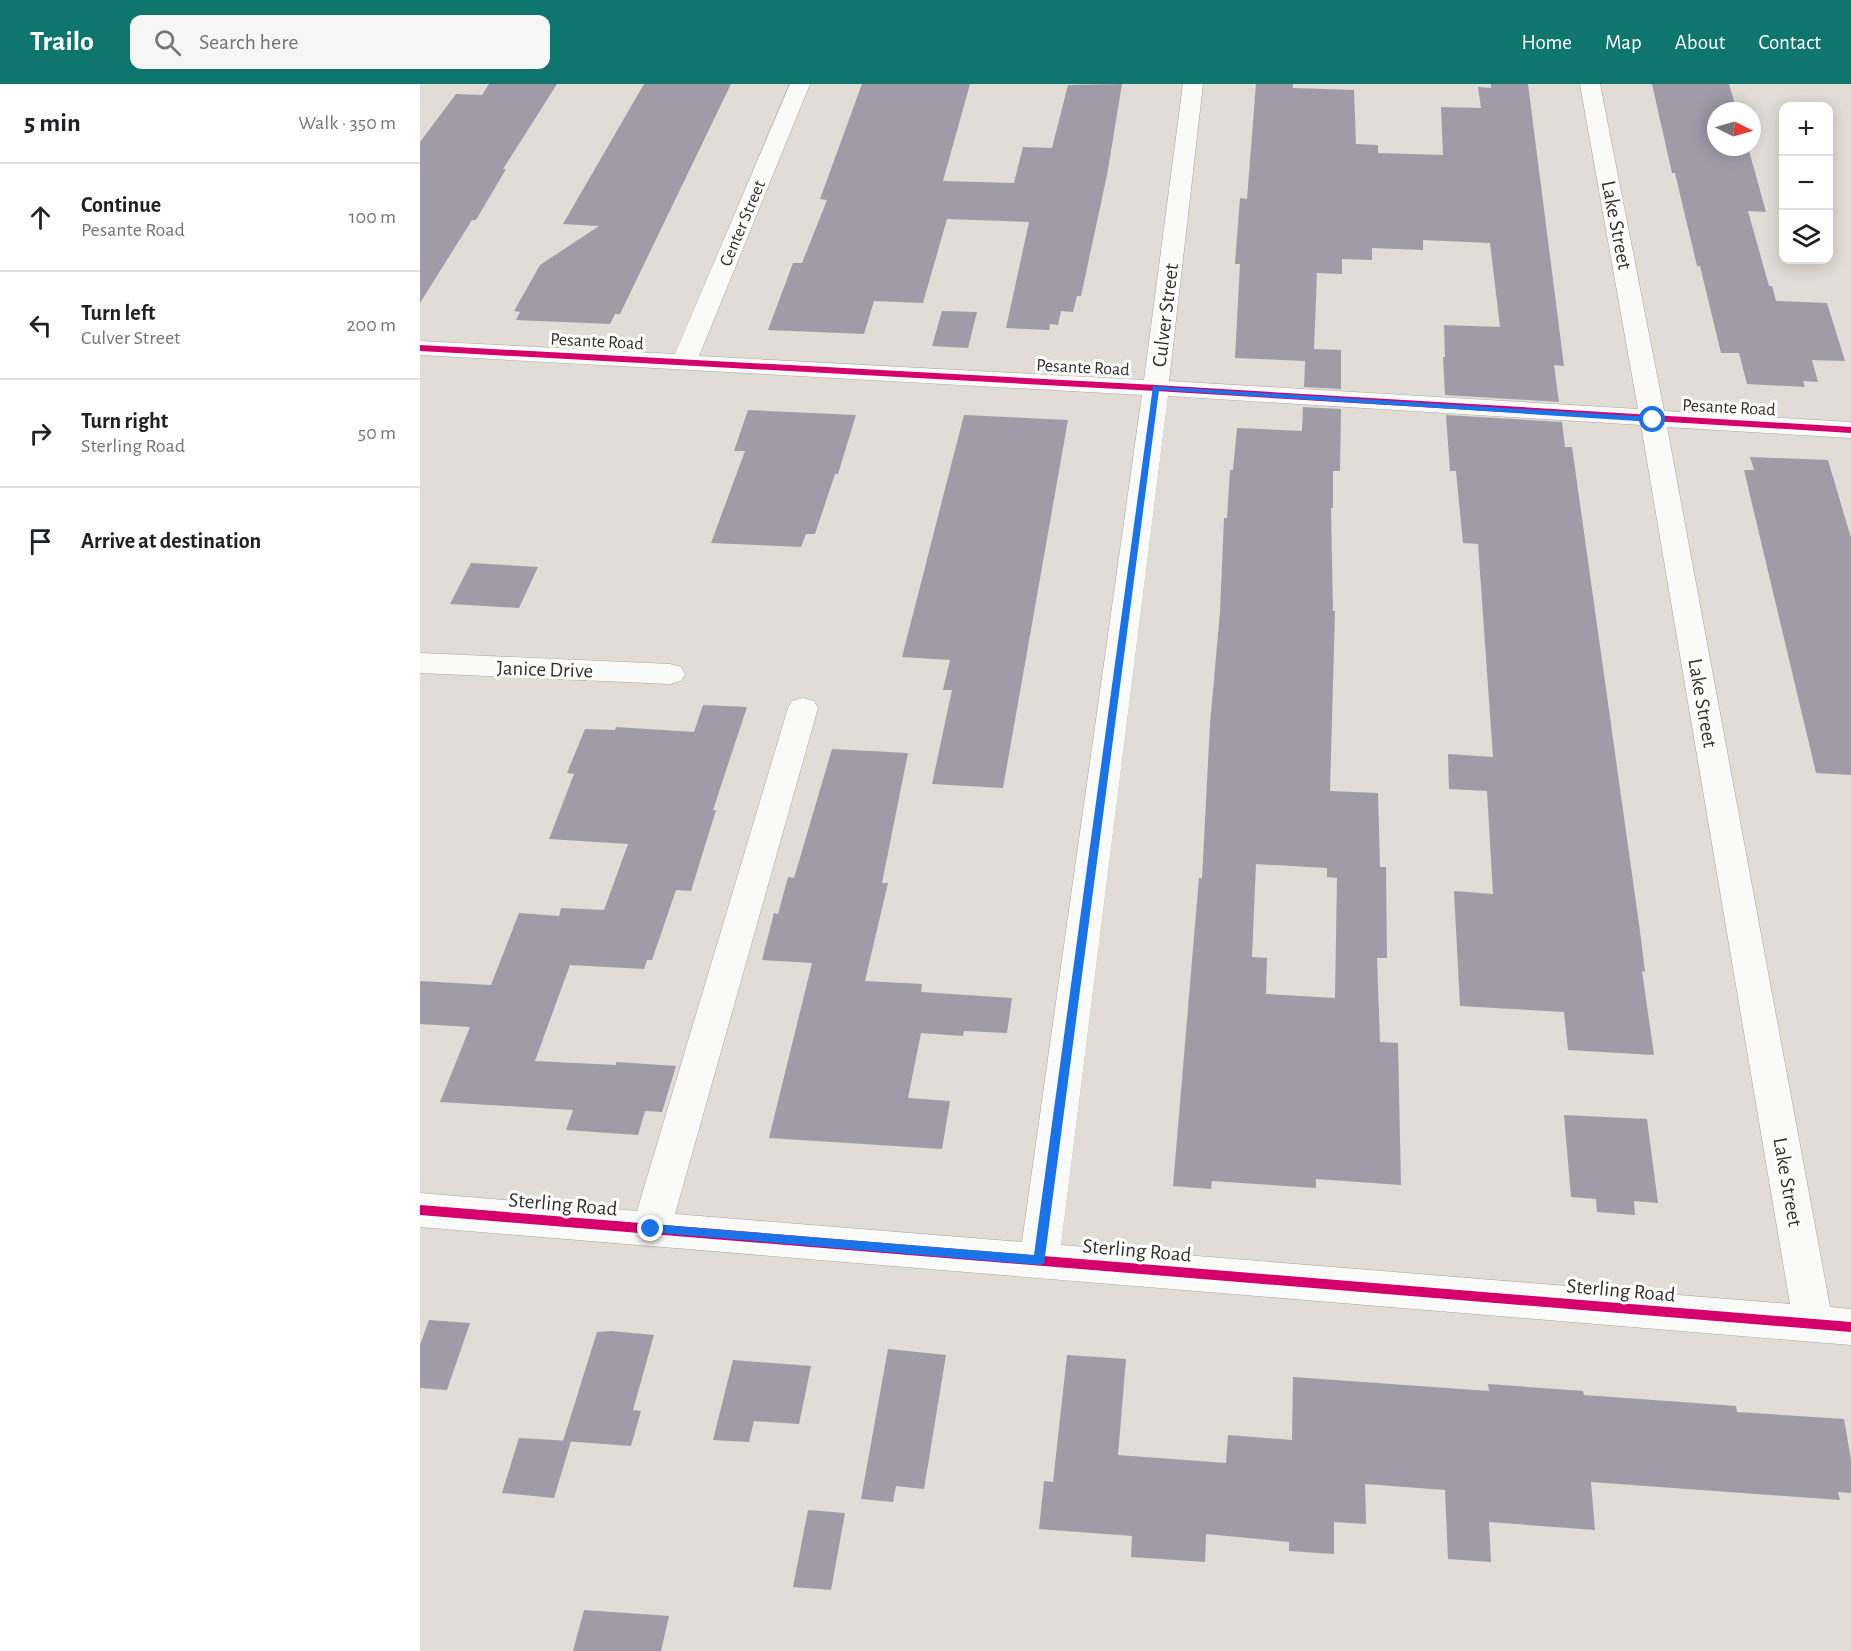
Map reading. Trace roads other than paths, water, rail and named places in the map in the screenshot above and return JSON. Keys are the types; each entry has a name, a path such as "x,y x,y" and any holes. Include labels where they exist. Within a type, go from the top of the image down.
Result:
{"street":[{"name":"Center Street","path":"684,362 800,84"},
{"name":"Culver Street","path":"1040,1260 1193,84"},
{"name":"Lake Street","path":"1590,84 1653,420 1813,1323"},
{"name":"Pesante Road","path":"420,348 1155,388 1653,420 1851,430"},
{"name":"Janice Drive","path":"420,663 670,674"},
{"path":"651,1229 803,708"},
{"name":"Sterling Road","path":"420,1210 1851,1326"}]}
